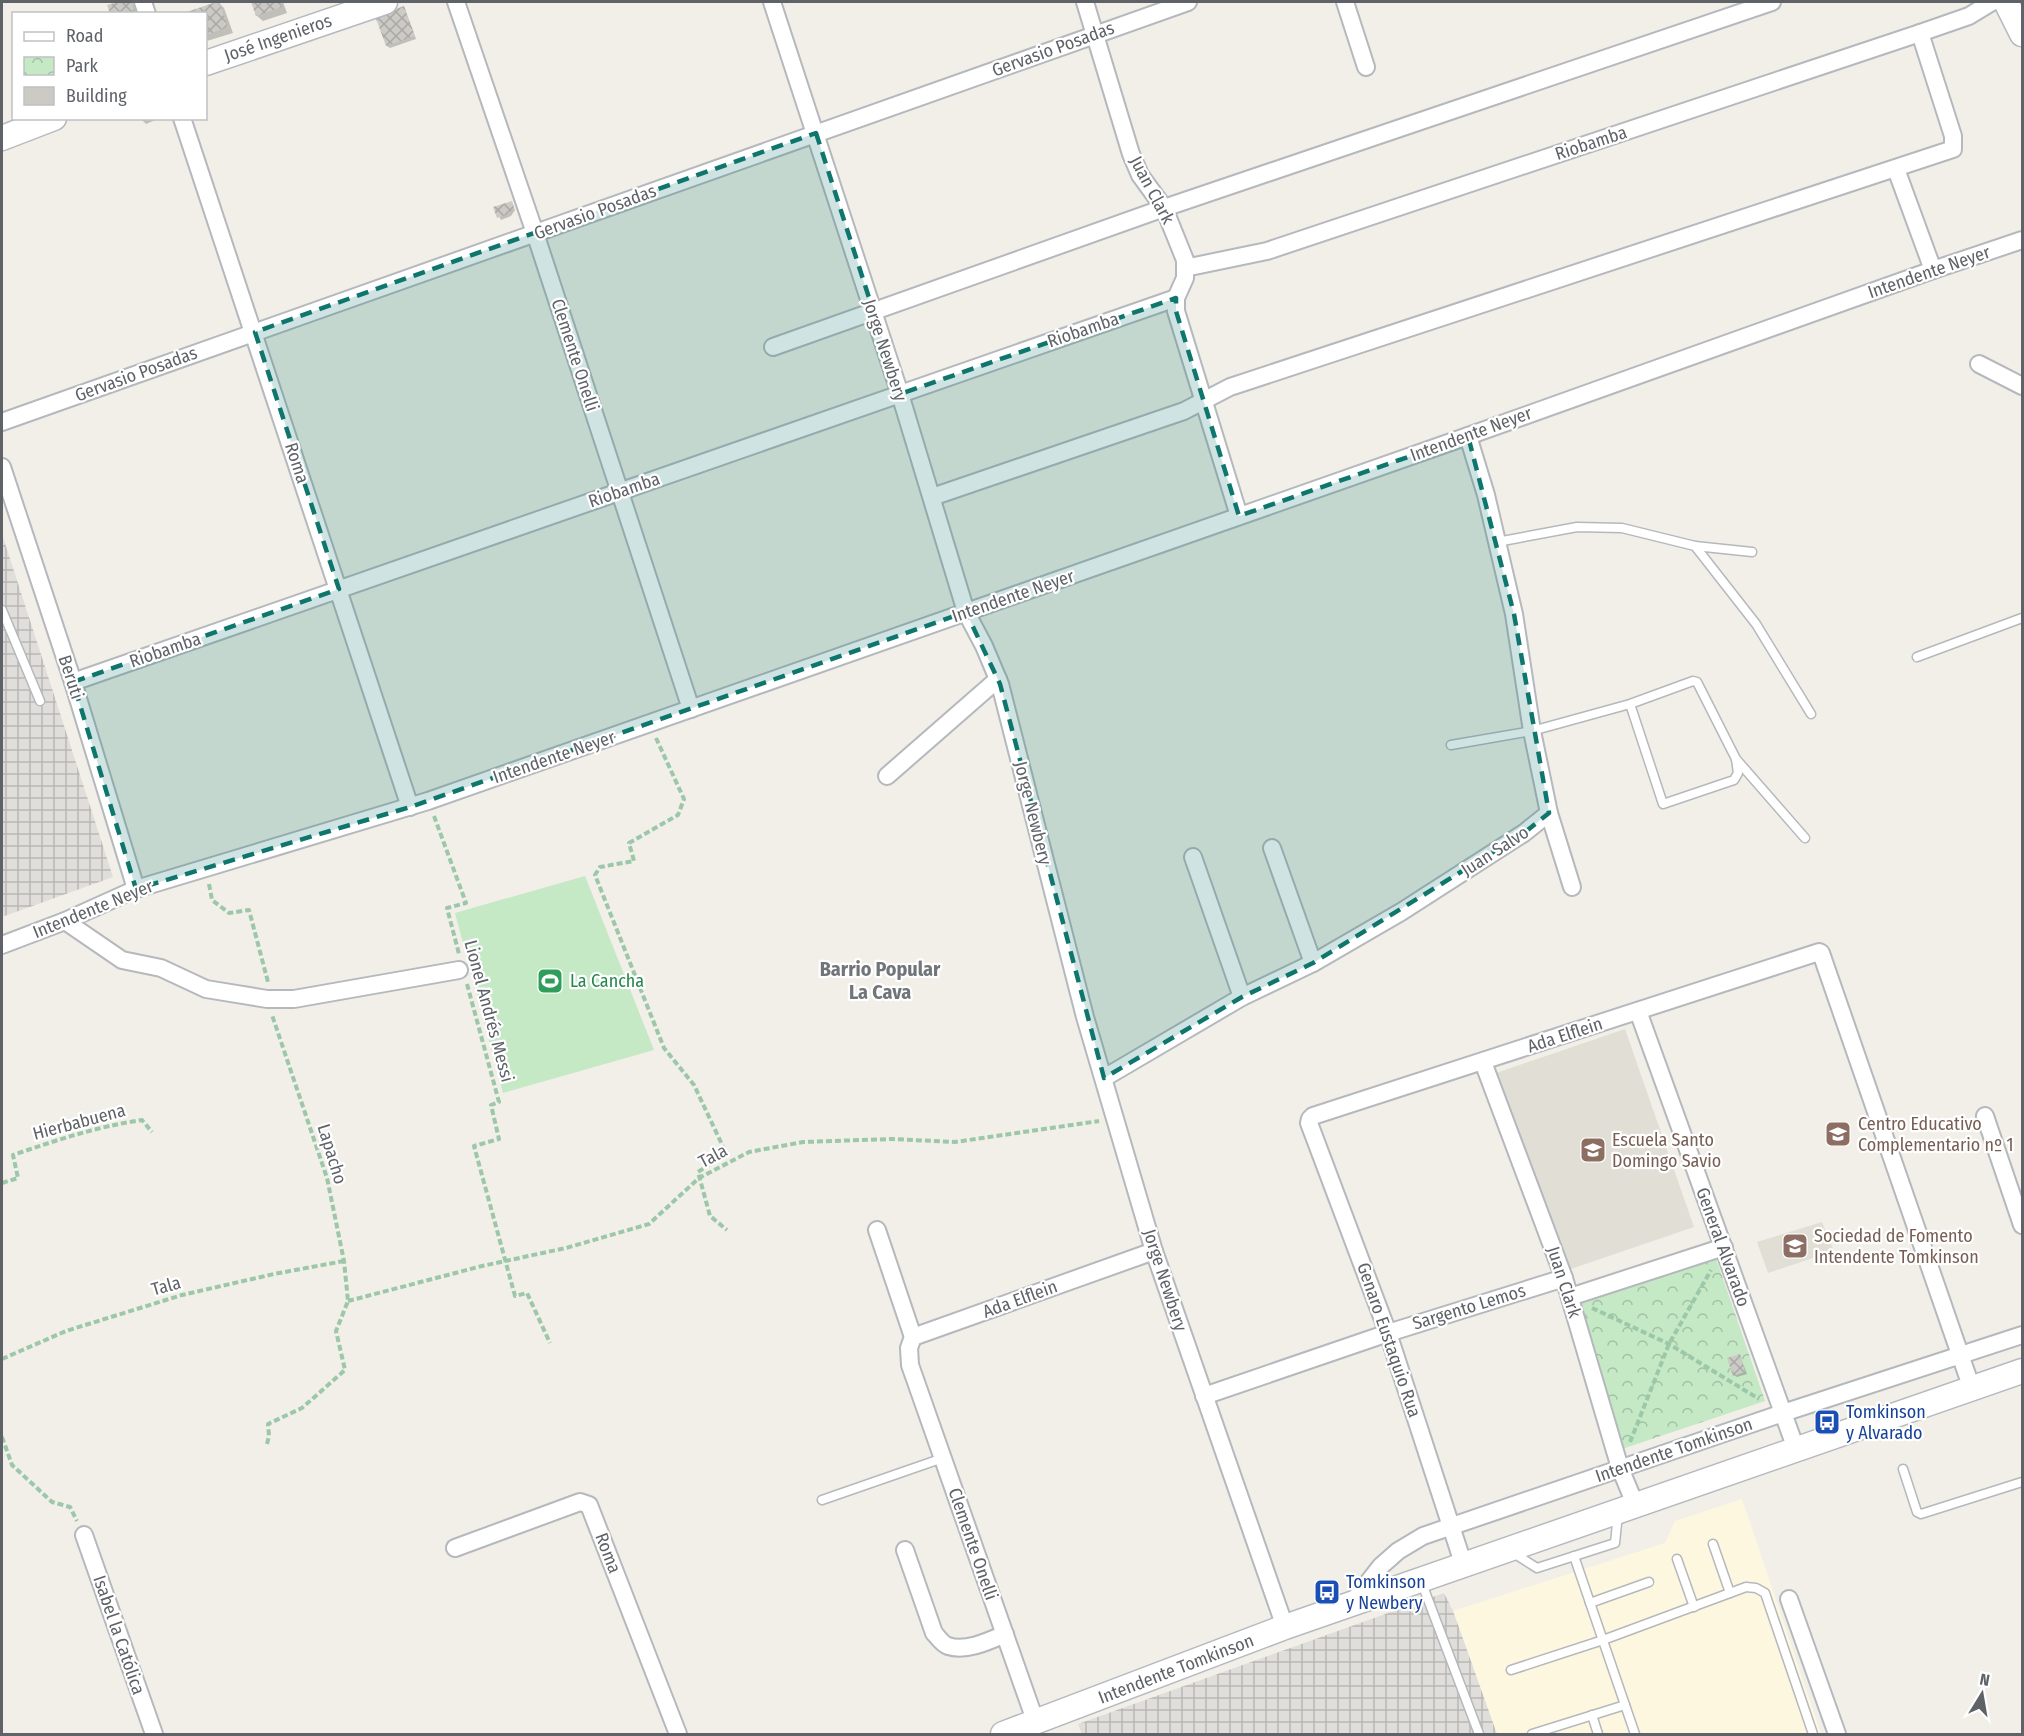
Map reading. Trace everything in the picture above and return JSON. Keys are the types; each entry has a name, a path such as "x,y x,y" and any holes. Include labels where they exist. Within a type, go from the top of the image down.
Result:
{"street":[{"name":"José Ingenieros","path":"207,63 386,2"},
{"name":"Clemente Onelli","path":"456,2 535,233 691,708"},
{"name":"Jorge Newbery","path":"772,2 900,394 966,612 998,679 1085,1017 1154,1251 1285,1627"},
{"name":"Juan Clark","path":"1084,2 1131,154 1140,174 1164,208 1185,260 1185,268"},
{"name":"Gervasio Posadas","path":"2,422 1188,2"},
{"path":"1345,2 1366,67"},
{"path":"773,347 1164,208 1772,2"},
{"name":"Riobamba","path":"1185,268 1267,251 1920,33 1969,16 1992,2"},
{"path":"2006,2 2022,34"},
{"path":"932,497 1184,411 1230,387 1953,149 1953,136 1920,33"},
{"path":"2,138 49,120"},
{"name":"Roma","path":"183,120 410,807"},
{"path":"1896,169 1933,270"},
{"name":"Intendente Neyer","path":"2,945 136,889 428,801 2022,240"},
{"path":"1185,268 1185,278 1176,298 1176,311 1239,516"},
{"name":"Riobamba","path":"73,682 1176,298"},
{"path":"1979,364 2022,386"},
{"path":"1468,436 1514,614 1532,731 1549,813 1572,887"},
{"name":"Beruti","path":"2,467 73,682 136,889"},
{"path":"887,776 998,679"},
{"name":"Juan Salvo","path":"1104,1078 1242,997 1313,963 1401,912 1524,834 1549,813"},
{"path":"1272,848 1313,963"},
{"path":"1193,856 1242,997"},
{"path":"64,921 122,960 162,968 206,989 267,999 294,999 462,971"},
{"name":"Ada Elflein","path":"1310,1119 1820,952 1959,1356"},
{"name":"General Alvarado","path":"1638,1011 1796,1449"},
{"name":"Juan Clark","path":"1483,1062 1564,1278 1620,1468 1627,1507"},
{"path":"1985,1116 2022,1225"},
{"name":"Genaro Eustaquio Rua","path":"1310,1119 1309,1123 1388,1333 1463,1563"},
{"path":"877,1230 913,1337"},
{"path":"1570,1297 1724,1247"},
{"name":"Ada Elflein","path":"913,1337 1154,1251"},
{"name":"Sargento Lemos","path":"1204,1396 1388,1333 1564,1278"},
{"name":"Intendente Tomkinson","path":"1350,1605 1381,1566 1398,1551 1423,1536 1783,1413 2022,1335"},
{"name":"Clemente Onelli","path":"913,1337 909,1348 910,1365 1036,1723"},
{"path":"1959,1356 1972,1389"},
{"name":"Intendente Tomkinson","path":"1003,1734 1285,1627 1463,1563 2022,1371"},
{"name":"Roma","path":"455,1548 580,1502 589,1505 678,1734"},
{"name":"Isabel la Católica","path":"84,1535 154,1734"},
{"path":"905,1550 934,1633 940,1640 949,1646 970,1646 1005,1634"},
{"path":"1789,1599 1837,1734"}],"lane":[{"path":"1497,542 1577,527 1622,528 1695,546 1752,552"},
{"path":"1695,546 1756,624 1811,714"},
{"path":"2,610 40,701"},
{"path":"1917,657 2022,618"},
{"path":"1451,745 1532,731 1630,704 1693,681 1697,682 1736,759 1805,838"},
{"path":"1630,704 1663,804 1734,780 1738,773 1736,759"},
{"path":"822,1500 943,1458"},
{"path":"1903,1468 1917,1512 1921,1514 2022,1482"},
{"path":"1507,1548 1537,1568 1615,1543 1627,1507"},
{"path":"1713,1544 1730,1593"},
{"path":"1574,1556 1635,1734"},
{"path":"1677,1559 1694,1606"},
{"path":"1420,1579 1479,1734"},
{"path":"1590,1603 1650,1582"},
{"path":"1511,1670 1603,1640 1746,1587 1756,1588 1765,1593 1813,1734"},
{"path":"1532,1734 1556,1731 1592,1715 1625,1705"},
{"path":"1592,1715 1599,1734"}],"path":[{"path":"649,723 684,800 678,815 629,843 634,861 600,867 594,875 664,1048 694,1085 726,1153 698,1172 711,1216 727,1230"},
{"name":"Lionel Andrés Messi","path":"428,801 466,903 447,908 462,971 499,1102 491,1104 499,1140 474,1146 514,1296 527,1293 550,1343"},
{"name":"Lapacho","path":"207,868 212,900 229,913 249,909 269,987 267,999 327,1178 344,1261 348,1301 336,1330 345,1370 302,1408 268,1424 267,1444"},
{"name":"Tala","path":"348,1301 505,1260 566,1248 650,1224 699,1178 749,1152 803,1142 892,1139 955,1142 1115,1119"},
{"name":"Hierbabuena","path":"2,1183 18,1178 13,1155 72,1134 105,1125 142,1120 152,1132"},
{"path":"1620,1468 1669,1344 1724,1247"},
{"name":"Tala","path":"2,1359 66,1331 182,1295 273,1274 344,1261"},
{"path":"1570,1297 1669,1344 1783,1413"},
{"path":"2,1437 12,1465 52,1503 70,1507 84,1535"}],"highlighted area":[{"path":"816,133 900,394 1176,298 1176,311 1239,516 1468,436 1514,614 1549,813 1524,833 1313,963 1242,997 1104,1078 1000,684 966,612 410,807 136,889 73,682 339,589 255,332"}],"shaded area":[{"path":"2,534 113,877 2,917"},
{"name":"Escuela Santo Domingo Savio","path":"1625,1029 1694,1227 1562,1272 1493,1074"},
{"name":"Sociedad de Fomento Intendente Tomkinson","path":"1822,1222 1834,1251 1768,1273 1757,1242"},
{"path":"1742,1499 1821,1734 1497,1734 1453,1611 1665,1543 1675,1521"},
{"path":"1444,1593 1453,1611 1497,1734 1082,1734 1078,1724"}],"green space":[{"name":"La Cancha","path":"585,876 654,1050 503,1093 455,913"},
{"path":"1710,1241 1765,1401 1622,1449 1567,1290"}],"building":[{"path":"131,2 134,12 109,12 107,5"},
{"path":"219,2 228,27 207,35 207,12 187,12"},
{"path":"251,2 280,2 282,7 256,16"},
{"path":"404,6 415,36 386,46 375,16"},
{"path":"512,201 514,207 509,214 497,218 493,207"},
{"path":"1740,1354 1745,1372 1733,1376 1727,1358"}],"place":[{"name":"La Cancha","path":"550,981"},
{"name":"Centro Educativo Complementario nº 1","path":"1838,1134"},
{"name":"Escuela Santo Domingo Savio","path":"1593,1150"},
{"name":"Sociedad de Fomento Intendente Tomkinson","path":"1795,1246"},
{"name":"Tomkinson y Alvarado","path":"1827,1422"},
{"name":"Tomkinson y Newbery","path":"1327,1592"}],"district":[{"name":"Barrio Popular La Cava","path":"880,980"}]}
